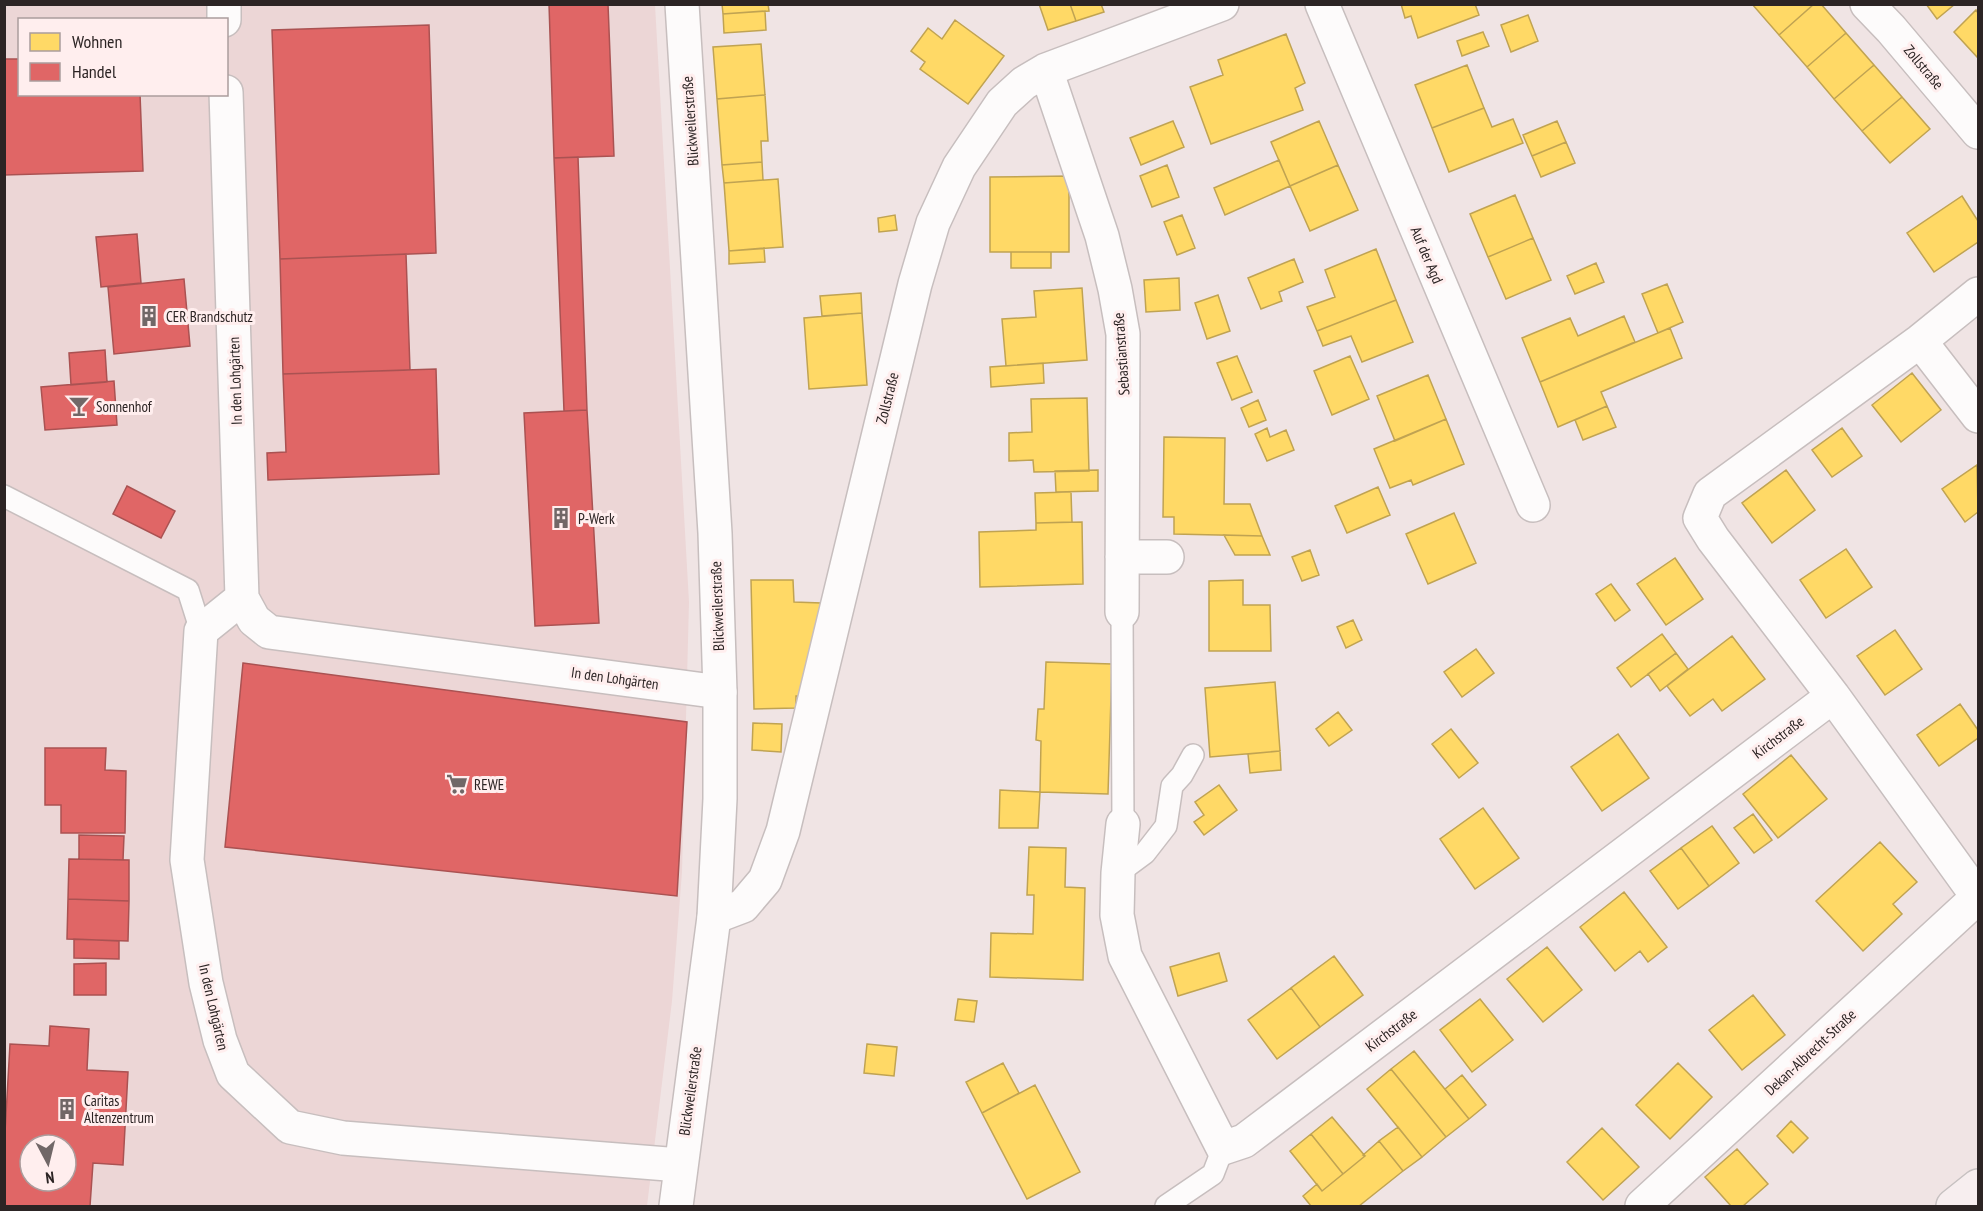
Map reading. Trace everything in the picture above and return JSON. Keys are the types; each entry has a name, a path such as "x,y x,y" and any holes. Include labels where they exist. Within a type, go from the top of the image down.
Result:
{"main road":[{"path":"1953,1206 1978,1186"}],"street":[{"name":"Blickweilerstraße","path":"676,1206 714,917 720,799 720,692 715,533 682,4"},
{"name":"Zollstraße","path":"714,917 743,906 765,880 783,831 912,295 933,223 959,167 1002,103 1024,83 1046,70 1222,4"},
{"name":"Auf der Agd","path":"1322,4 1533,505"},
{"name":"Zollstraße","path":"1867,4 1978,132"},
{"name":"Sebastianstraße","path":"1046,70 1102,236 1123,334 1122,612"},
{"name":"In den Lohgärten","path":"226,96 242,598 254,620 269,632 720,692"},
{"path":"1978,294 1920,341 1710,494 1700,518 1713,539 1833,696 1978,897"},
{"path":"1920,341 1978,416"},
{"path":"1122,557 1167,556"},
{"path":"201,631 242,598"},
{"name":"In den Lohgärten","path":"201,631 187,860 206,983 220,1040 233,1074 290,1127 343,1138 681,1165"},
{"name":"Kirchstraße","path":"1223,1148 1244,1141 1833,696"},
{"path":"1123,824 1117,915 1125,956 1223,1148"},
{"name":"Dekan-Albrecht-Straße","path":"1642,1206 1978,897"}],"lane":[{"path":"4,496 188,590 201,631"},
{"path":"1122,612 1123,824"},
{"path":"1118,873 1145,853 1166,826 1172,786 1182,775 1193,755"},
{"path":"1166,1206 1213,1174 1223,1148"}],"shaded area":[{"path":"5,5 655,5 689,602 682,872 672,1001 647,1206 5,1206"}],"building: Wohnen":[{"path":"722,4 768,4 769,11 723,14"},
{"path":"1039,4 1070,4 1076,21 1048,30"},
{"path":"1070,4 1101,4 1104,12 1076,21"},
{"path":"1401,4 1475,4 1479,15 1418,38 1411,16 1405,18"},
{"path":"1752,4 1814,4 1779,35"},
{"path":"1814,4 1821,4 1846,33 1807,67 1779,35"},
{"path":"1926,4 1955,4 1937,19"},
{"path":"1976,10 1978,13 1978,58 1954,32"},
{"path":"765,11 766,30 724,33 723,14"},
{"path":"1528,15 1538,41 1511,52 1501,25"},
{"path":"955,20 1004,56 968,104 920,69 925,62 911,51 928,28 942,39"},
{"path":"1483,32 1489,46 1462,56 1457,41"},
{"path":"1846,33 1874,65 1834,99 1807,67"},
{"path":"1286,34 1305,83 1295,88 1303,110 1211,144 1190,87 1223,75 1218,60"},
{"path":"761,44 765,95 717,99 713,47"},
{"path":"1467,65 1484,108 1432,128 1415,85"},
{"path":"1874,65 1902,97 1862,131 1834,99"},
{"path":"765,95 768,141 761,141 762,162 722,165 717,99"},
{"path":"1902,97 1930,129 1890,163 1862,131"},
{"path":"1484,108 1492,127 1513,119 1523,143 1449,172 1432,128"},
{"path":"1173,121 1184,147 1141,165 1130,138"},
{"path":"1319,121 1338,165 1290,186 1271,142"},
{"path":"1557,121 1566,142 1532,156 1523,135"},
{"path":"1566,142 1575,163 1541,177 1532,156"},
{"path":"1279,160 1290,186 1225,215 1214,188"},
{"path":"762,162 763,180 724,183 722,165"},
{"path":"1167,165 1179,197 1152,207 1140,176"},
{"path":"1338,165 1358,210 1310,231 1290,186"},
{"path":"1069,176 1069,252 990,252 990,177"},
{"path":"778,179 783,247 729,251 724,183"},
{"path":"1515,195 1533,238 1488,257 1470,214"},
{"path":"1962,196 1978,221 1978,242 1934,272 1907,233"},
{"path":"895,215 897,230 879,232 878,218"},
{"path":"1182,215 1195,248 1177,255 1164,222"},
{"path":"1533,238 1551,280 1506,299 1488,257"},
{"path":"764,248 765,262 729,264 729,251"},
{"path":"1376,249 1396,300 1317,331 1307,307 1335,297 1325,270"},
{"path":"1011,252 1051,252 1051,268 1011,268"},
{"path":"1294,259 1303,282 1279,292 1282,301 1261,309 1248,278"},
{"path":"1596,263 1604,282 1575,294 1567,276"},
{"path":"1179,278 1180,310 1146,312 1144,280"},
{"path":"1667,284 1683,322 1658,333 1642,294"},
{"path":"1082,288 1087,360 1006,366 1002,319 1036,317 1034,291"},
{"path":"861,293 862,313 822,316 820,296"},
{"path":"1218,295 1230,331 1207,339 1195,303"},
{"path":"1396,300 1413,342 1362,362 1351,336 1323,346 1317,331"},
{"path":"862,313 867,385 809,389 804,318"},
{"path":"1624,316 1635,342 1540,382 1522,338 1570,318 1578,336"},
{"path":"1670,328 1682,358 1601,392 1607,406 1558,427 1540,382"},
{"path":"1237,356 1252,392 1232,400 1217,363"},
{"path":"1350,356 1369,399 1332,415 1314,371"},
{"path":"1043,363 1044,383 991,387 990,367"},
{"path":"1912,373 1941,410 1901,442 1872,405"},
{"path":"1428,375 1446,419 1395,441 1377,396"},
{"path":"1087,398 1089,471 1034,472 1033,460 1009,461 1009,433 1032,432 1031,399"},
{"path":"1258,400 1266,420 1249,427 1241,408"},
{"path":"1607,406 1616,427 1583,440 1575,420"},
{"path":"1446,419 1464,464 1413,485 1411,480 1390,488 1374,449"},
{"path":"1267,428 1270,437 1286,430 1294,450 1267,461 1255,434"},
{"path":"1842,428 1862,456 1832,477 1812,450"},
{"path":"1164,437 1225,438 1224,504 1250,504 1262,536 1174,534 1174,517 1163,517"},
{"path":"1977,465 1978,512 1965,522 1942,489"},
{"path":"1098,470 1098,491 1056,492 1055,471"},
{"path":"1786,470 1815,510 1772,543 1742,503"},
{"path":"1378,487 1390,515 1347,533 1335,506"},
{"path":"1071,492 1072,522 1036,523 1035,493"},
{"path":"1454,513 1476,563 1428,584 1406,534"},
{"path":"1082,522 1083,584 980,587 979,532 1036,530 1036,523"},
{"path":"1224,535 1262,536 1270,555 1235,555"},
{"path":"1846,549 1872,587 1826,618 1800,580"},
{"path":"1310,550 1319,575 1302,581 1292,557"},
{"path":"1675,558 1703,599 1666,625 1637,584"},
{"path":"751,580 793,580 794,602 821,603 801,696 796,696 796,708 754,709"},
{"path":"1243,580 1243,605 1270,605 1271,651 1209,651 1209,581"},
{"path":"1611,584 1630,610 1615,621 1596,594"},
{"path":"1353,620 1362,640 1346,648 1337,627"},
{"path":"1895,630 1922,669 1885,695 1857,656"},
{"path":"1662,634 1676,653 1631,687 1617,668"},
{"path":"1732,636 1765,679 1722,711 1713,699 1690,716 1667,686"},
{"path":"1476,649 1494,673 1462,697 1444,672"},
{"path":"1676,653 1688,669 1660,691 1648,674"},
{"path":"1046,662 1112,664 1108,794 1040,792 1041,741 1036,740 1038,709 1044,709"},
{"path":"1275,682 1280,751 1210,757 1205,688"},
{"path":"1960,704 1978,730 1978,738 1939,766 1917,735"},
{"path":"1338,712 1352,730 1329,746 1316,729"},
{"path":"753,723 782,724 781,752 752,750"},
{"path":"1451,729 1478,763 1459,778 1432,744"},
{"path":"1618,734 1649,778 1602,811 1571,767"},
{"path":"1280,751 1281,770 1250,773 1248,754"},
{"path":"1791,755 1827,799 1778,838 1743,794"},
{"path":"1219,785 1237,810 1204,835 1194,822 1204,815 1195,802"},
{"path":"1000,790 1040,792 1038,828 999,828"},
{"path":"1483,808 1519,858 1475,889 1440,839"},
{"path":"1753,814 1772,840 1754,853 1734,828"},
{"path":"1712,826 1739,863 1709,886 1681,848"},
{"path":"1880,842 1917,882 1893,904 1902,914 1863,951 1816,901"},
{"path":"1029,847 1066,848 1065,887 1085,888 1083,980 990,977 991,933 1033,934 1034,895 1027,895"},
{"path":"1681,848 1709,886 1678,909 1650,871"},
{"path":"1624,892 1667,947 1648,962 1640,951 1615,971 1580,927"},
{"path":"1547,947 1582,990 1543,1022 1507,979"},
{"path":"1219,953 1227,981 1178,996 1170,967"},
{"path":"1334,956 1363,995 1320,1027 1291,988"},
{"path":"1291,988 1320,1027 1277,1059 1248,1020"},
{"path":"1753,995 1785,1035 1742,1070 1709,1030"},
{"path":"958,999 977,1001 974,1022 955,1020"},
{"path":"1480,999 1513,1040 1472,1072 1440,1030"},
{"path":"867,1044 897,1047 894,1076 864,1073"},
{"path":"1414,1051 1469,1119 1446,1137 1391,1069"},
{"path":"1003,1063 1019,1093 982,1113 966,1082"},
{"path":"1678,1063 1712,1097 1670,1139 1636,1105"},
{"path":"1391,1069 1446,1137 1422,1157 1367,1089"},
{"path":"1462,1075 1486,1105 1469,1119 1445,1089"},
{"path":"1035,1085 1080,1172 1027,1199 982,1113"},
{"path":"1332,1117 1365,1156 1343,1174 1311,1134"},
{"path":"1791,1121 1808,1138 1793,1153 1777,1136"},
{"path":"1398,1127 1422,1157 1403,1171 1379,1141"},
{"path":"1602,1128 1639,1167 1603,1200 1567,1162"},
{"path":"1311,1134 1343,1174 1322,1191 1290,1151"},
{"path":"1379,1141 1403,1171 1359,1206 1311,1206 1303,1196 1317,1184 1322,1191 1365,1156 1363,1155"},
{"path":"1737,1149 1768,1184 1743,1206 1731,1206 1705,1177"}],"building: Handel":[{"path":"549,4 608,4 614,156 554,158"},
{"path":"429,25 436,253 280,259 272,30"},
{"path":"4,59 18,59 18,96 140,96 143,171 4,175"},
{"path":"578,157 587,410 564,411 554,158"},
{"path":"137,234 141,283 101,287 96,237"},
{"path":"406,254 410,370 283,374 280,259"},
{"name":"CER Brandschutz","path":"184,279 190,346 114,354 108,287"},
{"path":"105,350 107,382 71,385 69,353"},
{"path":"436,369 439,474 268,480 267,453 286,452 283,374"},
{"name":"Sonnenhof","path":"114,381 117,425 45,430 41,387"},
{"name":"P-Werk","path":"587,410 599,623 535,626 524,413"},
{"path":"127,486 175,511 161,538 113,514"},
{"name":"REWE","path":"243,663 687,722 677,896 225,847"},
{"path":"45,748 106,748 105,770 126,771 125,833 61,833 61,805 45,805"},
{"path":"79,835 124,836 123,860 79,859"},
{"path":"69,859 129,860 129,901 68,899"},
{"path":"68,899 129,901 128,941 67,939"},
{"path":"74,939 119,941 119,959 74,958"},
{"path":"106,963 106,995 74,995 74,964"},
{"name":"Caritas Altenzentrum","path":"50,1026 89,1029 87,1070 128,1072 123,1165 93,1163 90,1206 4,1206 4,1150 10,1044 49,1046"}],"place":[{"name":"CER Brandschutz","path":"149,316"},
{"name":"Sonnenhof","path":"79,406"},
{"name":"P-Werk","path":"561,518"},
{"name":"REWE","path":"457,784"},
{"name":"Caritas Altenzentrum","path":"67,1109"}]}
